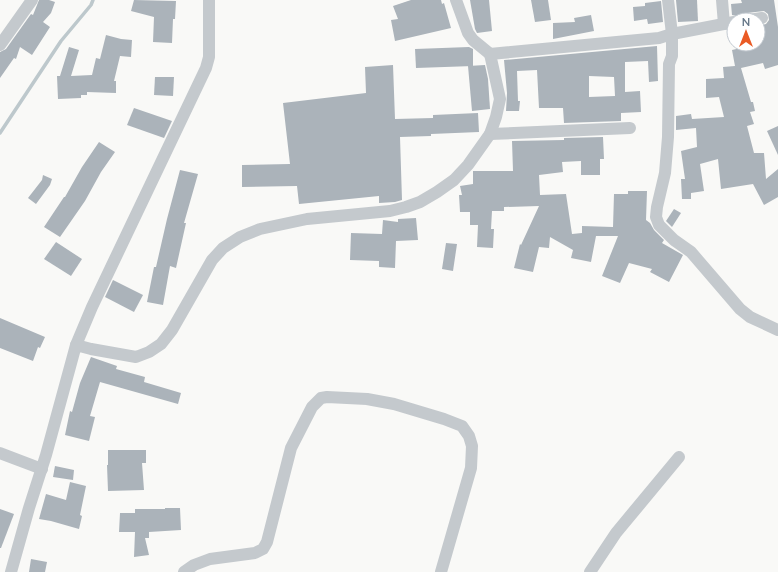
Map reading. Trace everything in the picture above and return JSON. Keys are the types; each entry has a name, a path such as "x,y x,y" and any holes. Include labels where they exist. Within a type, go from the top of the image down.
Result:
{"street":[{"path":"0,45 32,0"},
{"path":"11,572 29,508 42,469 76,344 92,307 206,68 209,57 209,0"},
{"path":"76,344 91,349 136,357 149,352 161,344 172,330 212,260 223,248 240,237 260,229 307,219 390,211 420,202 454,180 468,165 490,134 500,99 490,54 473,40 468,32 456,0"},
{"path":"668,0 672,34 672,56 669,64 668,129 665,173 656,217 659,224 674,240 691,252 740,309 750,317 778,330"},
{"path":"722,0 726,13"},
{"path":"490,54 659,38 726,24"},
{"path":"490,134 630,128"},
{"path":"184,572 194,565 210,559 255,553 263,549 267,542 291,448 312,407 321,398 327,397 367,399 394,404 462,426 469,436 472,446 471,468 441,572"},
{"path":"0,453 42,469"},
{"path":"590,572 616,533 679,457"}],"building":[{"path":"39,0 49,0 55,2 51,13 43,22 50,27 32,55 20,47 16,59 14,58 0,78 0,52 6,49 31,14 33,15"},
{"path":"134,0 176,1 175,19 173,19 172,43 153,42 154,17 131,11"},
{"path":"411,0 441,0 442,4 444,3 451,28 395,41 391,20 398,19 393,6"},
{"path":"470,0 489,0 492,31 477,33"},
{"path":"531,0 548,0 551,20 535,22"},
{"path":"676,0 697,0 698,21 678,22"},
{"path":"741,0 774,0 778,27 778,65 765,69 763,63 741,68 755,111 750,112 754,124 747,126 754,153 764,153 766,179 778,169 778,197 764,205 753,184 721,189 718,159 700,164 704,191 691,193 691,199 682,199 681,179 685,179 681,151 697,147 696,128 676,130 676,116 691,114 692,119 724,117 719,97 706,98 706,79 724,78 723,67 735,66 732,52 766,52 766,24 769,20 768,14 764,11 732,12 731,4 742,3"},
{"path":"661,1 663,22 648,24 647,19 634,21 633,7 645,6 645,3"},
{"path":"591,15 594,31 553,39 553,23 575,22 574,18"},
{"path":"106,35 132,40 131,57 120,56 114,81 116,81 116,93 87,92 87,95 81,95 81,98 58,99 57,76 60,76 69,47 79,50 71,76 92,75 96,58 100,59"},
{"path":"657,46 658,81 649,82 648,61 625,62 625,92 640,91 641,112 621,113 621,121 564,123 563,108 539,108 537,70 517,71 518,101 520,101 519,111 506,111 507,93 504,60","holes":["589,76 614,77 615,96 589,97"]},
{"path":"469,47 473,49 473,66 416,68 415,49"},
{"path":"393,65 395,119 433,118 433,115 478,113 479,132 400,137 402,200 379,203 379,196 299,204 297,186 242,187 242,165 290,164 283,103 366,93 365,67"},
{"path":"485,65 488,79 490,109 472,111 468,66"},
{"path":"155,77 174,77 173,96 154,95"},
{"path":"134,108 172,121 164,138 127,125"},
{"path":"778,126 778,155 767,131"},
{"path":"603,137 604,159 600,159 600,175 581,175 581,161 562,162 563,172 539,175 540,195 566,194 572,234 582,233 582,226 613,227 614,194 628,194 628,191 647,191 646,220 664,240 662,243 683,255 669,282 650,272 652,269 629,263 620,283 602,276 618,236 596,236 591,262 571,258 573,250 550,237 549,248 539,247 533,272 514,268 520,244 521,245 539,206 504,207 504,211 492,211 491,229 494,229 493,248 477,247 478,225 470,225 470,212 460,212 459,195 462,195 460,186 473,184 473,171 513,171 512,141 564,140 564,138"},
{"path":"99,142 115,152 101,172 85,201 60,237 44,227 65,197 82,167"},
{"path":"180,170 198,174 184,223 186,223 176,268 170,266 163,305 147,302 154,267 156,267"},
{"path":"43,175 52,179 50,185 36,204 28,198 42,180"},
{"path":"674,209 681,213 672,227 666,221"},
{"path":"416,218 418,240 396,241 395,268 379,267 379,261 350,260 351,233 382,234 383,220 398,222 398,219"},
{"path":"56,242 82,259 71,276 44,259"},
{"path":"446,243 457,244 453,271 442,269"},
{"path":"113,280 143,295 134,312 105,297"},
{"path":"0,318 45,337 40,348 38,347 33,361 0,348"},
{"path":"91,357 117,366 116,369 145,377 144,382 181,393 178,404 100,382 90,416 95,417 89,441 65,435 70,411 72,412 80,383"},
{"path":"108,450 146,450 146,463 142,463 144,490 108,491"},
{"path":"55,466 74,470 73,480 53,477"},
{"path":"70,482 86,486 80,515 82,516 79,529 39,519 46,494 66,500"},
{"path":"180,508 181,530 149,532 149,538 145,538 149,555 134,557 135,532 119,532 120,513 135,513 135,509"},
{"path":"0,509 14,514 1,548 0,548"},
{"path":"31,559 47,562 45,572 29,572"}],"waterway":[{"path":"0,133 61,41 91,5 93,0"}]}
